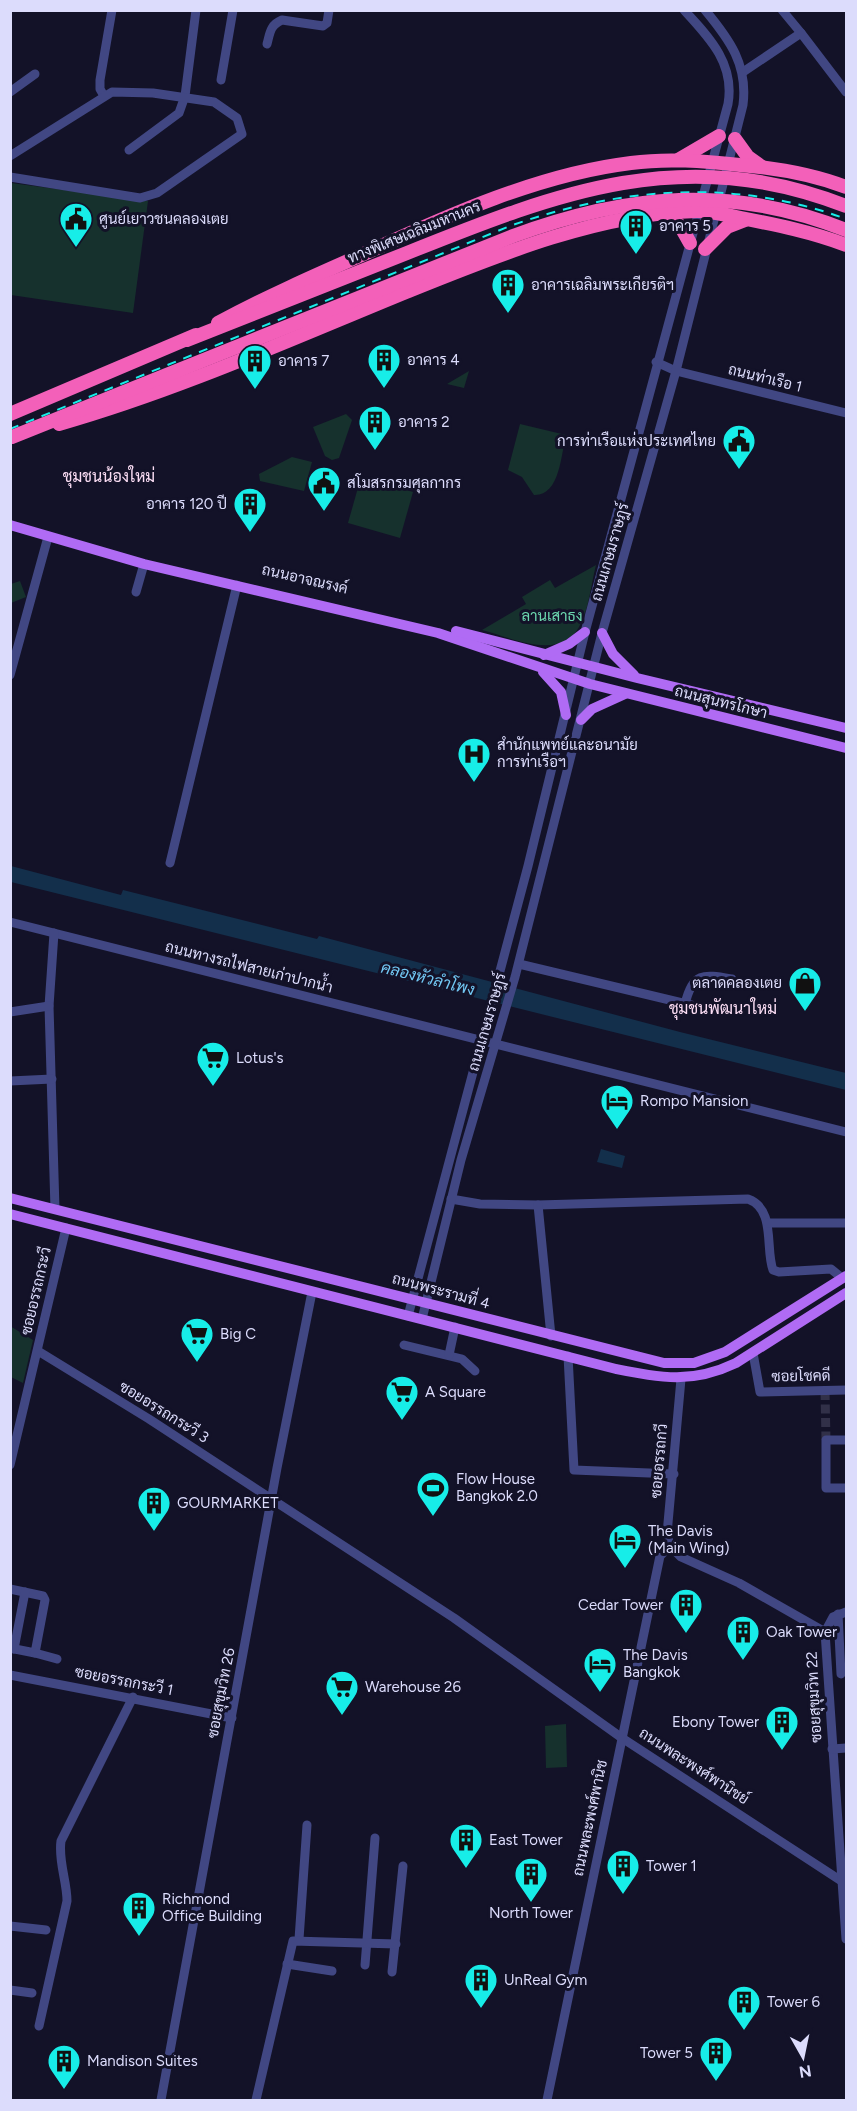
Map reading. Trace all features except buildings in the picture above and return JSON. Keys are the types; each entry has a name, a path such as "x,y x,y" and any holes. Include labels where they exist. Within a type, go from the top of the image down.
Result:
{"highway":[{"path":"678,160 719,136"},
{"path":"735,139 748,157 762,167"},
{"path":"187,340 236,313 382,245 530,187 594,169 633,162 678,160 778,169 846,187"},
{"name":"ทางพิเศษเฉลิมมหานคร","path":"10,414 187,340 496,217 571,192 646,178 716,176 789,188 846,206"},
{"path":"11,437 513,236 591,211 646,201 712,200 780,210 846,230"},
{"path":"11,437 114,408 511,250 585,228 667,213 699,211 821,235 846,245"},
{"path":"667,213 681,227 690,243"},
{"path":"705,249 728,226 747,219"}],"main road":[{"name":"ถนนอาจณรงค์","path":"10,520 170,563 440,627 594,667"},
{"name":"ถนนอาจณรงค์","path":"10,525 144,564 438,633 590,684"},
{"path":"544,655 569,644 585,632"},
{"path":"602,633 612,654 637,678"},
{"name":"ถนนสุนทรโกษา","path":"594,667 846,728"},
{"path":"537,668 554,682 561,692 566,715"},
{"name":"ถนนสุนทรโกษา","path":"590,684 846,748"},
{"path":"581,720 592,709 626,694"},
{"name":"ถนนพระรามที่ 4","path":"10,1198 646,1360 680,1365 694,1363 725,1352 844,1277"},
{"path":"66,1228 70,1213"},
{"name":"ถนนพระรามที่ 4","path":"10,1214 568,1356 644,1374 681,1379 719,1372 753,1353 846,1293"}],"street":[{"path":"104,96 100,80 112,10"},
{"path":"129,150 175,118 185,96 196,10"},
{"path":"221,80 233,10"},
{"path":"267,44 271,26 275,23 282,20 323,26 327,23 329,10"},
{"name":"ถนนเกษมราษฎร์","path":"408,1316 449,1156 500,975 585,632 656,362 713,163 730,93 727,67 708,36 684,10"},
{"name":"ถนนเกษมราษฎร์","path":"422,1319 461,1160 519,964 602,633 676,370 743,105 743,72 733,46 705,10"},
{"path":"783,10 846,92"},
{"path":"743,72 801,33"},
{"path":"10,92 35,74"},
{"path":"10,156 112,92 185,96 214,102 231,111 237,118 242,134 157,193 140,198 10,177"},
{"name":"ถนนท่าเรือ 1","path":"656,362 676,370 846,414"},
{"path":"10,675 48,537"},
{"path":"136,592 144,564"},
{"path":"170,863 237,585"},
{"path":"528,866 543,869"},
{"name":"ถนนทางรถไฟสายเก่าปากน้ำ","path":"10,922 496,1042"},
{"path":"54,933 49,1006 55,1209"},
{"path":"519,964 690,1005 689,988 698,978 710,975 732,980"},
{"path":"10,1012 49,1006"},
{"path":"496,1042 846,1132"},
{"path":"10,1081 52,1079"},
{"path":"449,1156 461,1160"},
{"path":"451,1199 480,1204 538,1205 748,1199 757,1204 768,1223 773,1270 779,1272 831,1269 844,1277"},
{"path":"538,1205 551,1336"},
{"path":"768,1223 846,1223"},
{"name":"ซอยอรรถกระวี","path":"10,1466 66,1228"},
{"name":"ซอยสุขุมวิท 26","path":"161,2100 312,1292"},
{"path":"449,1355 455,1328"},
{"path":"404,1345 466,1361 475,1371"},
{"name":"ซอยอรรถกระวี 3","path":"38,1352 149,1419 454,1618 622,1738"},
{"name":"ซอยโชคดี","path":"753,1353 760,1392 846,1390"},
{"path":"568,1356 574,1470 674,1474"},
{"name":"ซอยอรรถกวี","path":"670,1546 667,1534 681,1379"},
{"path":"846,1440 826,1440 826,1488 846,1488"},
{"name":"ซอยสุขุมวิท 22","path":"670,1546 681,1557 739,1583 825,1632 836,1809 844,1883 846,1939"},
{"name":"ถนนพละพงศ์พานิช","path":"547,2100 660,1556 670,1546"},
{"path":"10,1589 43,1596 45,1599 35,1653"},
{"path":"25,1592 12,1649 57,1659"},
{"path":"825,1632 829,1622 842,1613"},
{"path":"827,1674 844,1674 842,1613"},
{"name":"ซอยอรรถกระวี 1","path":"10,1675 232,1718"},
{"path":"39,2026 67,1901 67,1885 59,1850 61,1841 133,1697"},
{"name":"ถนนพละพงศ์พานิชย์","path":"622,1738 844,1883"},
{"path":"832,1749 846,1748"},
{"path":"836,1809 846,1807"},
{"path":"299,1939 307,1825"},
{"path":"365,1965 375,1838"},
{"path":"392,1972 403,1866"},
{"path":"10,1926 46,1930"},
{"path":"256,2100 292,1942 299,1939 396,1944"},
{"path":"286,1964 332,1971"},
{"path":"10,1990 32,1993"}],"green space":[{"name":"ศูนย์เยาวชนคลองเตย","path":"11,183 148,201 133,313 11,295"},
{"path":"469,371 464,388 447,384"},
{"path":"346,414 352,420 339,458 332,460 325,456 313,427"},
{"path":"520,424 566,435 558,472 549,489 543,493 534,495 522,477 508,470"},
{"path":"292,457 312,462 304,491 260,481 259,474"},
{"path":"361,477 413,492 400,538 348,523"},
{"name":"ลานเสาธง","path":"596,565 585,613 579,627 571,637 560,643 534,644 482,630 526,604 522,597 550,580 555,588"},
{"path":"20,581 26,597 11,603 11,584"},
{"path":"10,1326 33,1340 23,1383 11,1377"},
{"path":"566,1724 567,1767 546,1768 545,1726"}],"water":[{"name":"คลองหัวลำโพง","path":"11,866 121,895 123,890 317,939 319,936 680,1032 846,1073 846,1090 11,882"},
{"path":"601,1149 625,1156 622,1168 597,1162"}],"tunnel":[{"path":"825,1391 826,1440"}],"railway":[{"path":"10,429 510,226 552,213 593,203 678,192 763,197 804,206 846,219"}],"place":[{"name":"ศูนย์เยาวชนคลองเตย","path":"76,248"},
{"name":"อาคาร 5","path":"636,255"},
{"name":"อาคารเฉลิมพระเกียรติฯ","path":"508,314"},
{"name":"อาคาร 4","path":"384,389"},
{"name":"อาคาร 7","path":"255,390"},
{"name":"อาคาร 2","path":"375,451"},
{"name":"การท่าเรือแห่งประเทศไทย","path":"739,470"},
{"name":"สโมสรกรมศุลกากร","path":"324,512"},
{"name":"อาคาร 120 ปี","path":"250,533"},
{"name":"สำนักแพทย์และอนามัย การท่าเรือฯ","path":"474,783"},
{"name":"ตลาดคลองเตย","path":"805,1012"},
{"name":"Lotus's","path":"213,1087"},
{"name":"Rompo Mansion","path":"617,1130"},
{"name":"Big C","path":"197,1363"},
{"name":"A Square","path":"402,1421"},
{"name":"Flow House Bangkok 2.0","path":"433,1517"},
{"name":"GOURMARKET","path":"154,1532"},
{"name":"The Davis (Main Wing)","path":"625,1569"},
{"name":"Cedar Tower","path":"686,1634"},
{"name":"Oak Tower","path":"743,1661"},
{"name":"The Davis Bangkok","path":"600,1693"},
{"name":"Warehouse 26","path":"342,1716"},
{"name":"Ebony Tower","path":"782,1751"},
{"name":"East Tower","path":"466,1869"},
{"name":"Tower 1","path":"623,1895"},
{"name":"North Tower","path":"531,1903"},
{"name":"Richmond Office Building","path":"139,1937"},
{"name":"UnReal Gym","path":"481,2009"},
{"name":"Tower 6","path":"744,2031"},
{"name":"Tower 5","path":"716,2082"},
{"name":"Mandison Suites","path":"64,2090"}],"district":[{"name":"ชุมชนน้องใหม่","path":"109,476"},
{"name":"ชุมชนพัฒนาใหม่","path":"723,1008"}]}
